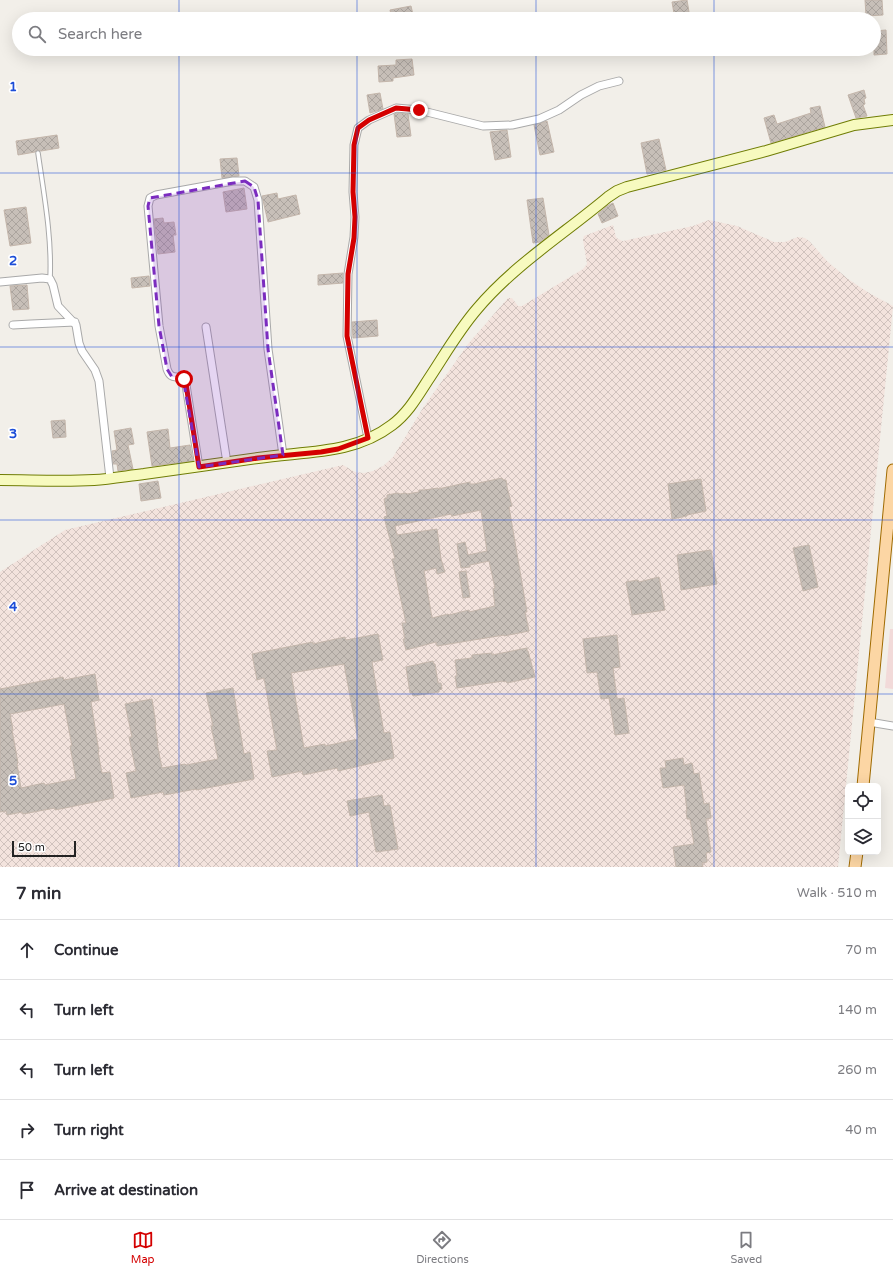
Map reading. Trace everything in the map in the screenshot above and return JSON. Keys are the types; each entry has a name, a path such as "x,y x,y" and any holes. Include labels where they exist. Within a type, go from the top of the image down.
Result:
{"main road":[{"path":"863,783 890,518 893,470"},
{"path":"855,867 857,855"}],"street":[{"path":"368,438 347,336 348,274 354,238 355,217 353,192 354,145 358,128 369,120 396,108 419,110 483,126 512,125 539,119 559,110 580,95 599,86 620,81"},
{"path":"0,480 65,481 110,478 283,455 327,451 338,449 368,438 391,426 401,418 412,405 476,310 512,273 617,191 648,181 781,147 854,125 893,120"},
{"path":"199,467 186,384 184,379 180,377 172,377 168,374 166,369 159,326 148,206 150,198 156,195 233,181 245,180 254,187 258,200 268,349 283,455"},
{"path":"0,282 42,278 50,279 58,306 76,325 82,351 95,370 98,382 110,478"},
{"path":"13,326 74,322"},
{"path":"206,327 227,463"},
{"path":"869,722 893,726"}],"lane":[{"path":"38,153 49,234 51,257 50,279"}],"highlighted area":[{"path":"245,181 254,187 258,200 268,349 283,455 199,467 183,378 172,377 167,369 159,326 148,206 150,198"}],"shaded area":[{"path":"709,220 737,226 774,242 785,242 798,237 805,238 828,262 848,279 869,293 893,306 846,783 845,783 838,867 0,867 0,572 65,530 343,465 355,472 364,473 373,471 383,466 393,457 423,408 468,344 508,298 512,298 518,306 522,306 583,269 587,264 583,240 584,236 613,225 616,237 623,241 693,226"},
{"path":"890,629 893,629 893,689 885,688"}],"building":[{"path":"687,0 689,12 674,12 672,2"},
{"path":"865,0 882,0 883,15 881,15 881,12 866,12"},
{"path":"411,6 412,12 390,12 390,10"},
{"path":"881,30 886,30 887,54 881,54"},
{"path":"412,59 414,75 393,78 393,81 379,82 378,66 396,65 396,60"},
{"path":"864,90 866,98 864,99 865,104 863,105 867,116 856,118 848,95"},
{"path":"380,93 383,109 370,113 367,95"},
{"path":"820,106 825,127 771,143 764,118 774,115 777,124 811,113 810,108"},
{"path":"394,114 408,114 411,136 397,137"},
{"path":"547,121 554,152 540,155 534,125"},
{"path":"507,130 511,157 495,160 490,132"},
{"path":"57,135 59,148 41,151 37,150 35,152 18,155 16,141"},
{"path":"659,139 666,170 647,174 641,143"},
{"path":"237,158 239,176 222,178 220,159"},
{"path":"244,188 247,209 226,212 223,192"},
{"path":"277,193 278,199 296,195 300,214 268,222 262,196"},
{"path":"543,198 549,235 540,242 533,243 527,200"},
{"path":"613,203 618,216 602,223 598,214"},
{"path":"26,207 31,243 10,246 4,210"},
{"path":"163,218 164,223 174,222 176,235 173,235 175,252 158,254 154,219"},
{"path":"343,273 343,283 318,285 318,275"},
{"path":"149,276 150,286 132,288 131,278"},
{"path":"27,285 29,309 13,310 10,286"},
{"path":"377,320 378,336 353,338 352,322"},
{"path":"65,420 66,437 53,438 51,421"},
{"path":"131,428 134,444 128,445 133,469 118,471 117,464 113,464 112,451 117,450 114,431"},
{"path":"168,429 170,448 190,445 193,461 152,466 147,432"},
{"path":"502,478 503,480 506,480 512,506 509,507 529,631 437,646 436,642 406,650 403,639 405,639 402,623 406,623 392,559 395,559 384,517 387,516 384,499 387,498 387,495 398,493 407,494 419,492 419,490 438,489 470,482 470,484","holes":["481,510 487,551 468,555 465,542 457,544 461,568 470,567 470,565 489,561 495,588 493,589 495,606 432,618 424,571 436,568 437,574 445,572 441,559 437,529 397,535 395,526 451,514 452,516"]},
{"path":"701,479 706,511 672,519 668,484"},
{"path":"158,481 161,498 141,501 139,484"},
{"path":"809,545 818,587 803,591 793,548"},
{"path":"711,550 717,584 681,590 677,555"},
{"path":"466,571 470,597 463,598 459,572"},
{"path":"659,577 665,610 632,615 626,582 638,580 639,582"},
{"path":"378,634 383,660 372,662 384,733 390,732 394,758 338,771 337,768 303,775 302,771 272,777 267,751 277,750 264,678 257,680 252,654 345,637 346,640","holes":["344,664 358,739 325,746 325,744 304,748 291,673"]},
{"path":"617,635 620,667 613,668 617,699 624,698 629,733 615,735 609,698 601,699 597,672 587,673 583,639"},
{"path":"527,648 535,677 507,683 506,681 503,681 457,688 455,660 472,658 472,655 492,653 492,655"},
{"path":"433,661 435,664 438,683 441,683 442,689 439,690 439,692 413,696 412,693 410,693 406,667"},
{"path":"95,674 99,700 91,702 98,752 102,773 110,772 114,798 55,810 55,808 23,814 22,812 7,815 6,811 0,812 0,689 63,677 64,680","holes":["64,704 72,746 70,746 76,779 45,785 44,783 21,788 10,714"]},
{"path":"233,688 244,754 250,752 254,779 164,795 163,792 131,798 126,773 136,771 129,737 132,737 125,704 152,699 157,743 162,768 186,765 218,759 206,693"},
{"path":"683,758 684,765 692,763 694,774 699,773 704,804 709,803 711,818 706,819 711,852 706,853 707,862 702,863 703,867 676,867 673,847 694,844 690,819 687,819 684,785 663,788 660,768 666,768 665,761"},
{"path":"382,795 384,806 390,805 398,849 376,852 369,812 350,816 347,801"}],"route":[{"path":"184,379 199,467 258,458 321,452 338,449 368,438 347,336 348,274 354,238 355,217 353,192 354,145 358,128 369,120 396,108 419,110"}]}
